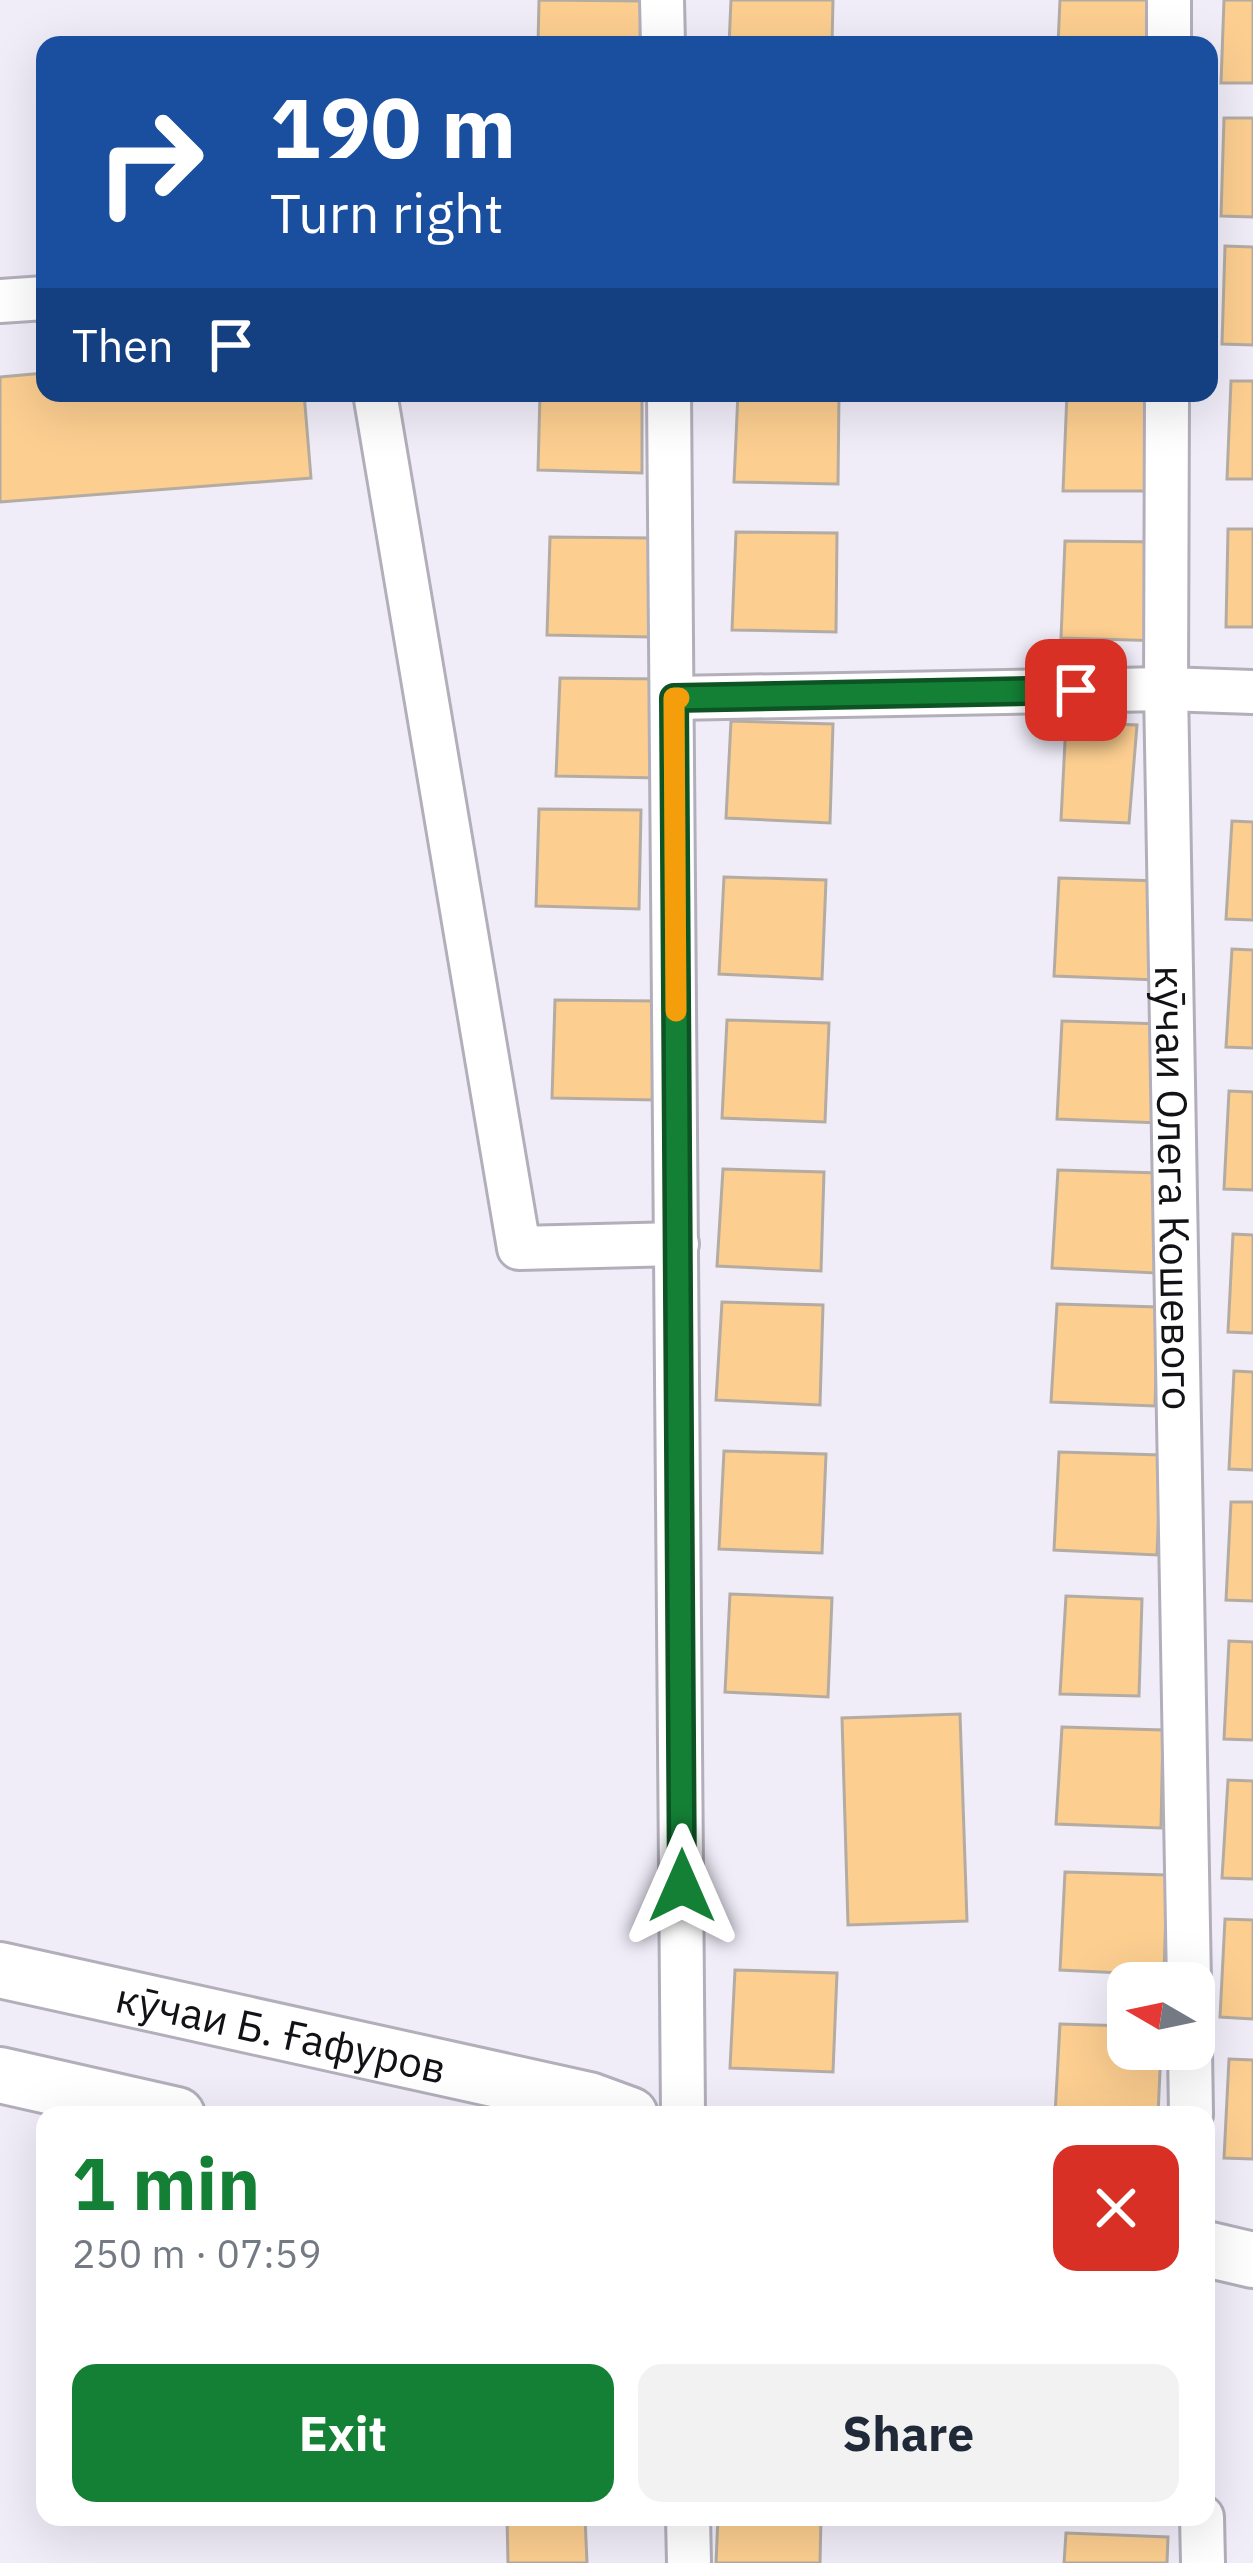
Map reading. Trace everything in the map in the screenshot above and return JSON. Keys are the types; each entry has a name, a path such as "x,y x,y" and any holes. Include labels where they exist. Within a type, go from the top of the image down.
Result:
{"main road":[{"name":"кӯчаи Б. Ғафуров","path":"0,1970 605,2106"},
{"path":"0,2075 137,2106"},
{"path":"1215,2251 1253,2260"}],"street":[{"path":"662,0 663,36"},
{"path":"1169,0 1169,36"},
{"path":"0,301 36,299"},
{"path":"377,402 519,1248 677,1244"},
{"path":"669,402 683,2106"},
{"name":"кӯчаи Олега Кошевого","path":"1167,402 1166,688 1189,1962"},
{"path":"674,698 1166,688 1253,692"},
{"path":"1190,2070 1191,2106"},
{"path":"688,2526 689,2563"},
{"path":"1202,2526 1203,2563"}],"building":[{"path":"539,0 641,1 640,36 538,36"},
{"path":"731,0 833,0 832,36 729,36"},
{"path":"1060,0 1162,0 1161,36 1058,36"},
{"path":"1224,0 1253,0 1253,83 1221,83"},
{"path":"1224,118 1253,118 1253,217 1221,216"},
{"path":"1225,246 1253,247 1253,345 1222,344"},
{"path":"36,374 36,402 305,402 311,478 0,502 0,377"},
{"path":"1231,381 1253,381 1253,479 1227,479"},
{"path":"540,402 642,402 642,473 538,470"},
{"path":"738,402 839,402 838,484 734,482"},
{"path":"1067,402 1150,402 1145,491 1063,491"},
{"path":"1228,529 1253,529 1253,627 1226,627"},
{"path":"736,532 837,533 836,632 732,630"},
{"path":"550,537 652,538 650,637 547,635"},
{"path":"1065,541 1166,542 1165,641 1061,638"},
{"path":"560,678 661,679 660,778 556,776"},
{"path":"731,721 833,724 830,823 726,818"},
{"path":"1066,722 1137,725 1129,823 1061,820"},
{"path":"539,809 641,810 639,909 536,906"},
{"path":"1232,821 1253,822 1253,920 1226,919"},
{"path":"724,877 826,880 822,979 719,974"},
{"path":"1059,878 1161,881 1157,980 1054,976"},
{"path":"1232,949 1253,950 1253,1048 1226,1047"},
{"path":"555,1000 656,1001 656,1100 552,1098"},
{"path":"727,1020 829,1023 825,1122 722,1118"},
{"path":"1062,1021 1164,1024 1160,1123 1057,1119"},
{"path":"1229,1091 1253,1092 1253,1190 1224,1189"},
{"path":"723,1169 824,1172 821,1271 717,1266"},
{"path":"1058,1170 1159,1173 1156,1273 1052,1268"},
{"path":"1233,1234 1253,1235 1253,1333 1228,1332"},
{"path":"722,1302 823,1305 820,1405 716,1400"},
{"path":"1057,1304 1158,1307 1155,1406 1051,1402"},
{"path":"1234,1371 1253,1372 1253,1470 1229,1469"},
{"path":"724,1451 826,1454 822,1553 719,1549"},
{"path":"1059,1452 1161,1455 1157,1555 1054,1550"},
{"path":"1231,1502 1253,1502 1253,1601 1226,1600"},
{"path":"730,1594 832,1598 828,1697 725,1692"},
{"path":"1066,1596 1142,1599 1139,1696 1060,1694"},
{"path":"1229,1641 1253,1642 1253,1740 1224,1739"},
{"path":"960,1714 967,1921 848,1925 842,1718"},
{"path":"1062,1727 1163,1730 1161,1828 1056,1824"},
{"path":"1228,1780 1253,1781 1253,1879 1222,1878"},
{"path":"1065,1872 1167,1875 1164,1962 1107,1962 1107,1972 1060,1970"},
{"path":"1225,1919 1253,1920 1253,2019 1220,2017"},
{"path":"735,1970 837,1973 833,2072 730,2068"},
{"path":"1060,2024 1107,2025 1107,2070 1160,2070 1158,2106 1055,2106"},
{"path":"1229,2059 1253,2060 1253,2159 1224,2158"},
{"path":"507,2526 585,2526 587,2563 508,2563"},
{"path":"718,2526 821,2526 820,2563 716,2563"},
{"path":"1066,2533 1168,2537 1167,2563 1064,2563"}],"slow traffic":[{"path":"676,1011 674,698 679,698"}],"route":[{"path":"682,1886 674,698 1076,690"}]}
